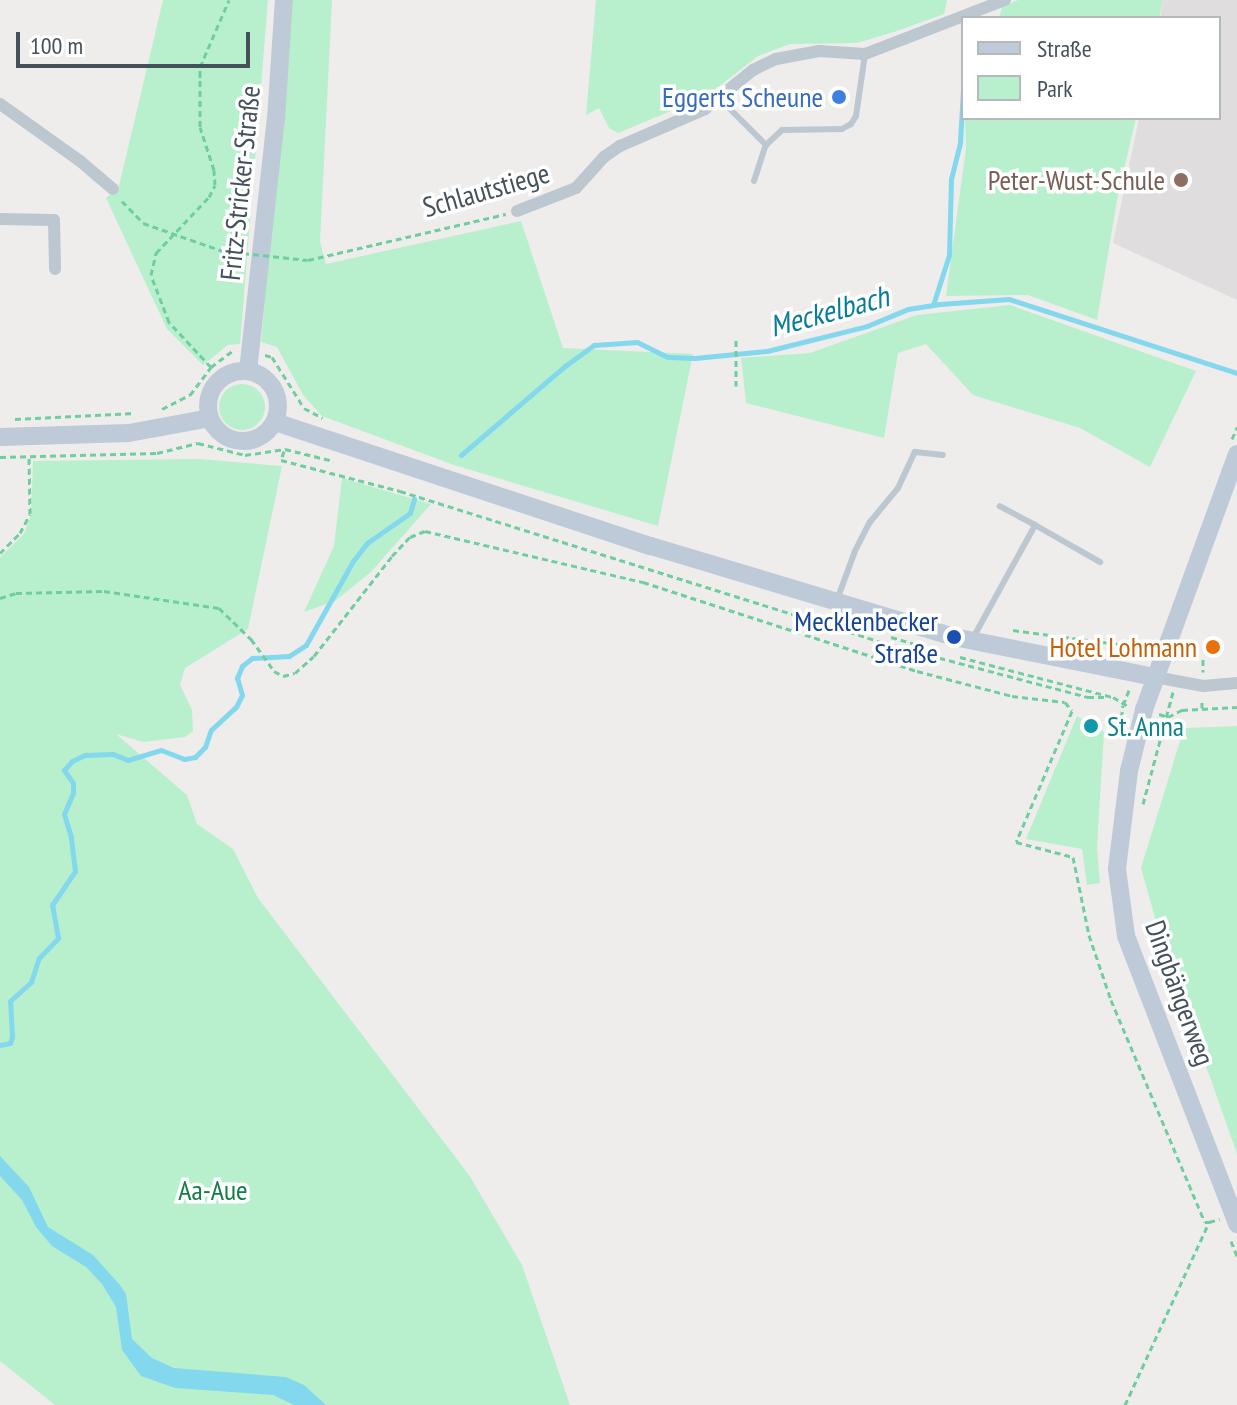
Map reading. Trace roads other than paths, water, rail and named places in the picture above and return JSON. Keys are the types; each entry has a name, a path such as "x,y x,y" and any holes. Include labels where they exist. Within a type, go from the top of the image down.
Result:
{"main road":[{"name":"Fritz-Stricker-Straße","path":"248,371 276,119 284,0"},
{"path":"248,371 271,384 277,396 275,422 265,433 240,441 227,438 210,418 211,391 221,379 233,372 248,371"},
{"path":"0,437 129,433 210,418"},
{"path":"275,422 836,603 972,642 1155,677"},
{"name":"Dingbängerweg","path":"1236,1221 1126,936 1117,869 1129,771 1144,710 1155,677 1173,652 1237,454"}],"street":[{"name":"Schlautstiege","path":"964,16 1005,0"},
{"name":"Schlautstiege","path":"517,211 576,188 604,157 620,146 721,100 753,70 776,59 819,51 865,54 961,17"},
{"path":"0,104 80,161 113,189"},
{"path":"0,219 54,220 55,269"},
{"path":"1155,677 1203,686 1237,683"}],"lane":[{"path":"754,181 766,145 782,130 842,129 851,124 856,116 865,54"},
{"path":"721,100 766,145"},
{"path":"836,603 855,551 870,522 898,488 915,452 943,455"},
{"path":"1000,506 1100,562"},
{"path":"972,642 1035,525"}],"water":[{"path":"0,1156 29,1187 48,1227 93,1255 120,1285 126,1294 132,1339 152,1358 174,1368 286,1377 304,1385 326,1405 294,1405 273,1395 175,1388 141,1376 122,1350 116,1307 102,1284 86,1267 52,1246 36,1227 22,1200 0,1176"}],"waterway":[{"path":"933,305 949,255 951,179 960,142 961,120"},
{"name":"Meckelbach","path":"461,455 594,345 637,342 668,357 695,358 767,351 867,326 908,309 940,304 1009,299 1237,373"},
{"name":"Meckelbach","path":"0,1045 10,1043 12,1037 10,1001 31,982 39,958 58,938 52,905 75,871 71,837 64,814 73,793 73,783 64,770 72,761 85,755 113,754 128,760 161,750 184,759 195,757 205,747 211,730 236,707 242,695 237,678 242,666 252,658 289,656 306,645 353,561 367,543 410,513 414,499"}],"place":[{"name":"Eggerts Scheune","path":"839,97"},
{"name":"Peter-Wust-Schule","path":"1181,180"},
{"name":"Mecklenbecker Straße","path":"954,637"},
{"name":"Hotel Lohmann","path":"1213,647"},
{"name":"St. Anna","path":"1091,726"}],"park label":[{"name":"Aa-Aue","path":"213,1190"}]}
